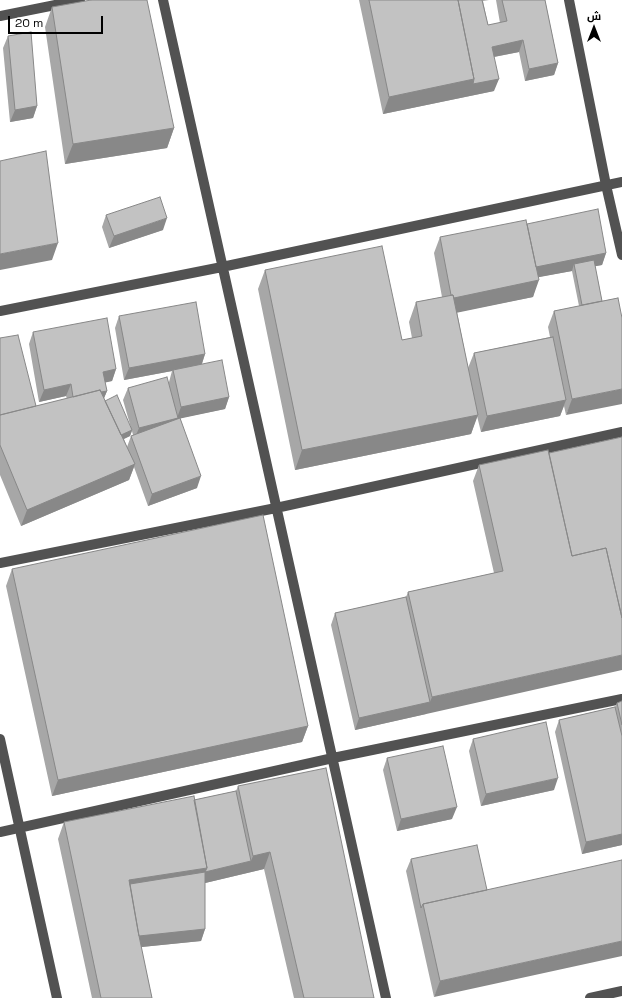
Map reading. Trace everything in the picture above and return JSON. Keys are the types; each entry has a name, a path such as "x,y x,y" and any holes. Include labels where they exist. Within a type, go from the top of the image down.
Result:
{"street":[{"path":"0,16 80,0"},
{"path":"163,0 386,998"},
{"path":"569,0 606,185 622,255"},
{"path":"0,311 222,267 622,182"},
{"path":"0,563 276,508 622,432"},
{"path":"0,832 333,758 622,698"},
{"path":"0,740 57,998"},
{"path":"590,998 622,991"}],"building":[{"path":"91,0 147,0 174,128 73,144 52,7"},
{"path":"369,0 458,0 474,79 389,97"},
{"path":"458,0 482,0 488,25 507,21 502,0 545,0 558,63 529,69 523,40 492,47 499,79 473,84 474,79"},
{"path":"31,32 37,106 15,110 8,36"},
{"path":"46,151 58,243 0,254 0,161"},
{"path":"160,197 167,218 114,236 106,215"},
{"path":"598,209 606,253 536,267 527,224"},
{"path":"526,220 539,280 454,298 453,295 451,295 440,237"},
{"path":"382,246 402,340 422,336 416,302 453,295 478,415 302,450 265,270"},
{"path":"594,260 602,301 582,305 574,264"},
{"path":"618,298 622,318 622,389 572,399 554,311"},
{"path":"196,302 205,354 129,368 119,316"},
{"path":"107,318 116,369 103,372 107,391 101,392 100,390 73,397 71,384 44,390 33,332"},
{"path":"18,335 36,406 0,415 0,338"},
{"path":"553,337 566,400 487,416 474,353"},
{"path":"222,360 229,397 181,407 173,370"},
{"path":"167,377 178,418 139,428 128,388"},
{"path":"100,390 135,464 27,510 0,445 0,415"},
{"path":"117,395 132,430 121,435 105,401"},
{"path":"180,418 201,476 152,494 131,436"},
{"path":"622,437 622,618 606,548 572,556 549,453"},
{"path":"548,450 572,556 606,548 622,618 622,655 432,697 408,592 503,571 479,465"},
{"path":"263,515 308,726 58,780 12,569"},
{"path":"406,597 430,702 359,718 335,613"},
{"path":"622,701 622,725 617,703"},
{"path":"615,707 622,736 622,834 586,842 559,720"},
{"path":"546,722 558,778 486,794 473,739"},
{"path":"443,746 457,807 401,819 387,758"},
{"path":"326,768 374,998 304,998 270,852 253,856 238,786"},
{"path":"236,791 251,861 205,872 207,868 194,800"},
{"path":"194,796 207,868 129,880 152,998 101,998 64,822"},
{"path":"477,845 487,890 423,904 421,908 411,859"},
{"path":"622,860 622,941 440,981 423,904"},
{"path":"205,872 205,929 139,936 130,884"}]}
